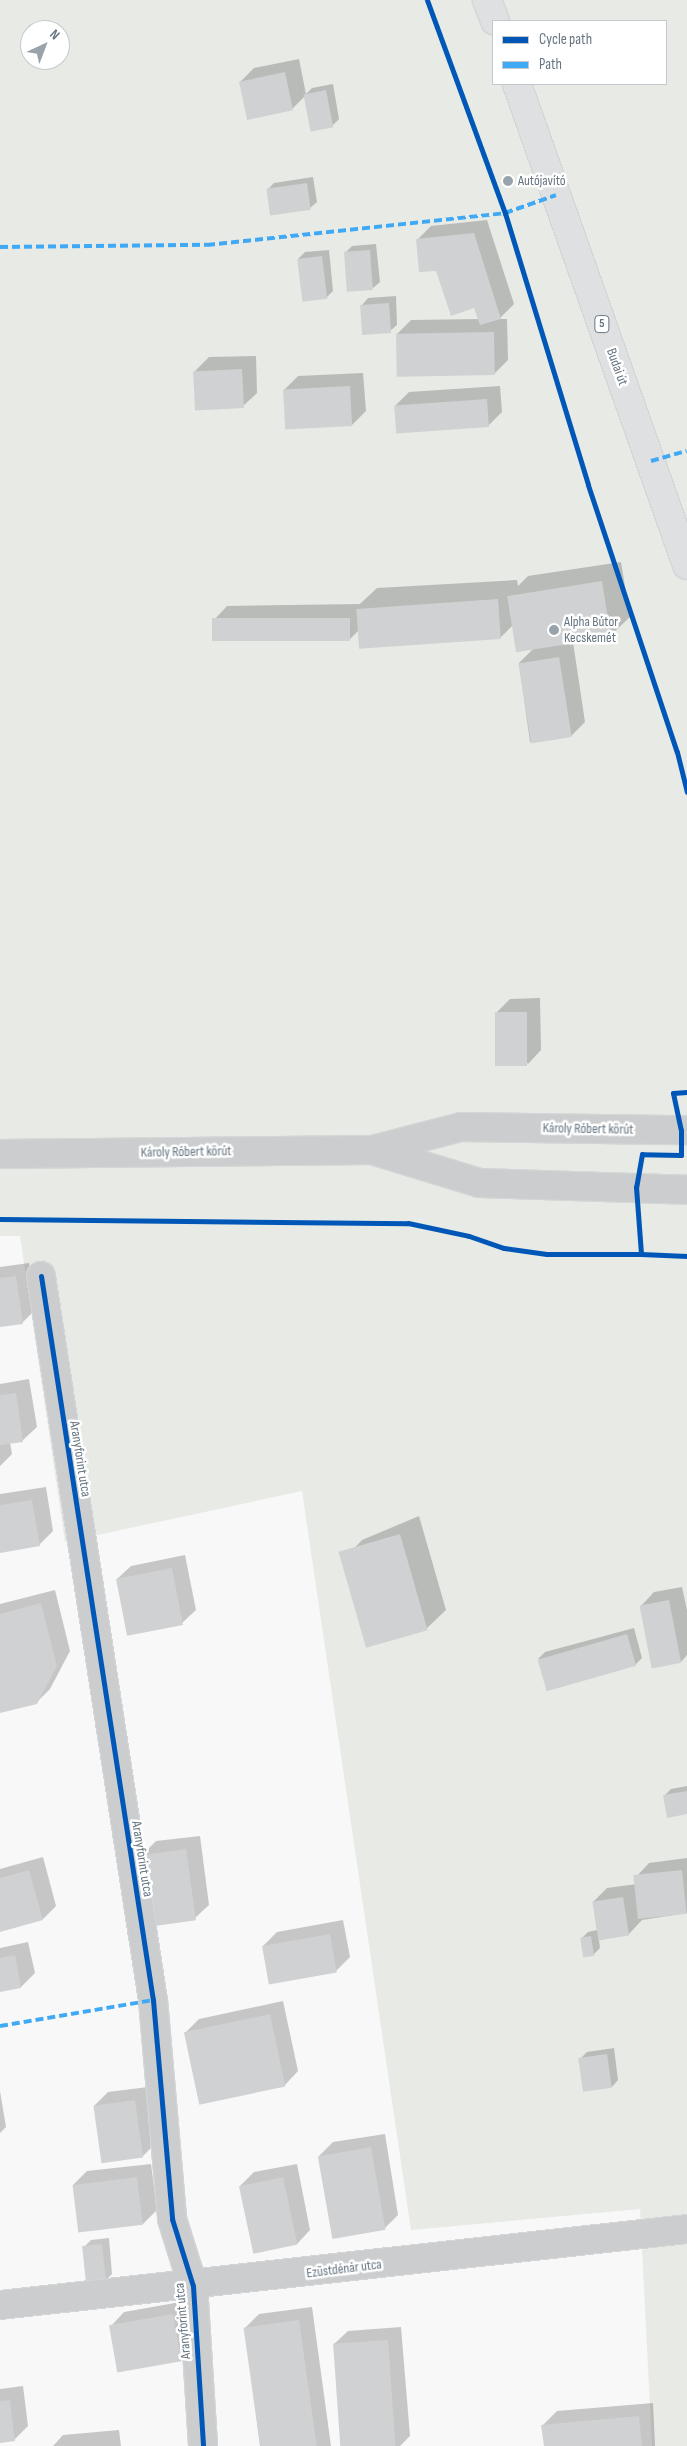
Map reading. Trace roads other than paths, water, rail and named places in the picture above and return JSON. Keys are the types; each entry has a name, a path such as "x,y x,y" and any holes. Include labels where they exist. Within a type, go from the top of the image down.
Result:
{"main road":[{"path":"487,0 495,20"},
{"name":"Budai út","path":"517,85 687,565"}],"street":[{"name":"Károly Róbert körút","path":"0,1154 372,1150 461,1128 687,1130"},
{"name":"Károly Róbert körút","path":"372,1150 480,1182 687,1190"},
{"name":"Aranyforint utca","path":"41,1276 152,2000 172,2219 194,2286 203,2446"},
{"name":"Ezüstdénár utca","path":"0,2305 194,2286 687,2229"}],"place":[{"name":"Autójavító","path":"508,181"},
{"name":"Alpha Bútor Kecskemét","path":"554,630"}]}
